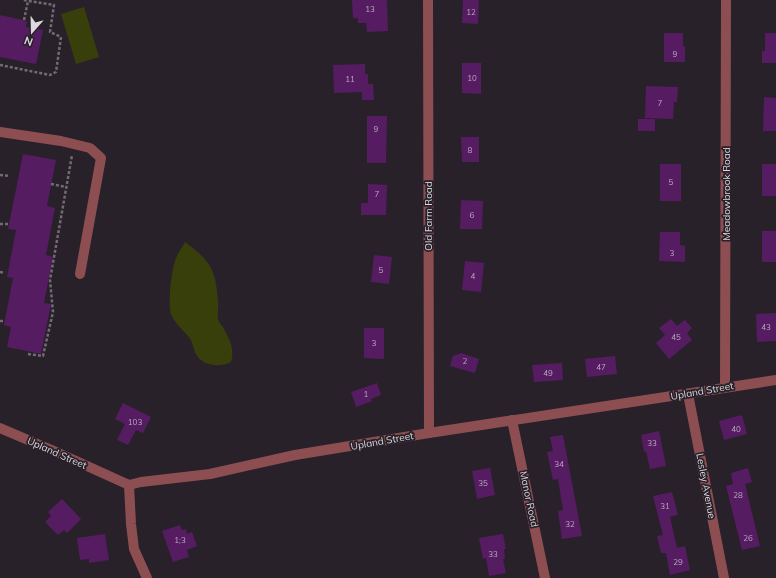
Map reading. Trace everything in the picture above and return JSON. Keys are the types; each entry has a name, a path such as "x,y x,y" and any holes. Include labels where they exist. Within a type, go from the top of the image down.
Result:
{"street":[{"name":"Old Farm Road","path":"428,0 428,433"},
{"name":"Meadowbrook Road","path":"725,387 726,0"},
{"path":"0,132 61,141 90,148 101,158 80,274"},
{"name":"Upland Street","path":"0,428 129,485 140,482 210,474 295,455 428,433 776,380"},
{"name":"Lesley Avenue","path":"688,394 724,578"},
{"name":"Manor Road","path":"512,420 545,578"},
{"path":"129,485 134,549 147,578"}],"path":[{"path":"0,65 50,75 56,72 61,38 50,32 54,5 23,0"},
{"path":"24,20 28,1"},
{"path":"28,354 43,356 53,312 50,280 74,144"},
{"path":"0,175 10,176"},
{"path":"51,184 66,187"},
{"path":"0,224 8,224"},
{"path":"0,272 6,273"}],"green space":[{"path":"84,7 99,57 76,64 61,14"},
{"path":"185,242 194,248 206,260 216,281 218,319 232,348 231,362 227,364 212,365 202,361 195,352 190,339 171,314 170,298 172,272 178,253"}],"building":[{"path":"352,0 387,0 388,31 367,32 366,23 358,23 358,18 353,18"},
{"path":"463,0 479,0 478,24 462,23"},
{"path":"0,15 27,21 26,27 43,30 36,64 0,57"},
{"path":"664,33 683,33 685,62 664,62"},
{"path":"765,33 776,33 776,63 762,63 762,51 765,51"},
{"path":"462,63 481,63 481,94 462,93"},
{"path":"365,64 365,74 368,74 368,84 373,84 374,100 362,100 362,92 334,93 333,65"},
{"path":"646,86 678,87 677,102 674,102 673,119 645,118"},
{"path":"764,97 776,98 776,131 763,131"},
{"path":"367,116 387,116 386,163 367,163"},
{"path":"638,119 655,119 655,131 638,131"},
{"path":"461,137 479,137 479,162 462,162"},
{"path":"23,154 56,160 47,206 55,208 46,255 53,257 44,303 51,304 41,354 7,347 11,327 4,325 13,278 7,277 16,230 8,229"},
{"path":"660,164 681,164 681,201 660,201"},
{"path":"762,164 776,164 776,196 762,196"},
{"path":"368,184 387,185 386,215 361,215 361,203 368,203"},
{"path":"461,200 483,201 482,229 460,229"},
{"path":"762,231 776,231 776,262 762,262"},
{"path":"660,232 680,232 680,245 685,246 685,262 659,261"},
{"path":"374,255 392,257 389,284 371,282"},
{"path":"465,261 484,263 481,292 462,290"},
{"path":"776,313 776,341 757,342 756,314"},
{"path":"671,319 677,326 685,320 692,328 687,333 692,340 669,359 656,343 665,335 659,328"},
{"path":"364,328 384,328 384,359 364,358"},
{"path":"461,353 479,359 475,373 450,366 453,356"},
{"path":"615,356 617,374 587,377 585,359"},
{"path":"562,363 563,380 534,382 532,365"},
{"path":"377,383 381,395 371,399 372,401 356,407 351,392"},
{"path":"123,403 151,417 143,433 136,430 128,445 117,440 125,424 115,419"},
{"path":"742,415 747,434 724,440 719,421"},
{"path":"659,431 666,466 650,469 646,451 644,452 641,435"},
{"path":"563,435 582,536 562,539 558,511 563,510 558,479 553,480 547,452 553,451 550,437"},
{"path":"490,468 495,495 477,499 472,471"},
{"path":"748,468 752,482 745,484 760,546 742,550 726,486 733,484 731,473"},
{"path":"672,492 678,515 670,517 677,548 685,546 690,570 670,575 666,553 661,553 657,536 663,535 653,496"},
{"path":"62,499 81,519 67,533 64,530 58,535 45,522 51,516 48,512"},
{"path":"180,525 182,530 186,529 187,534 192,532 197,546 187,550 189,557 173,562 162,531"},
{"path":"105,534 109,560 89,563 89,559 80,560 77,538"},
{"path":"503,534 506,549 504,549 505,559 503,559 506,573 489,576 486,558 483,559 479,538"}]}
